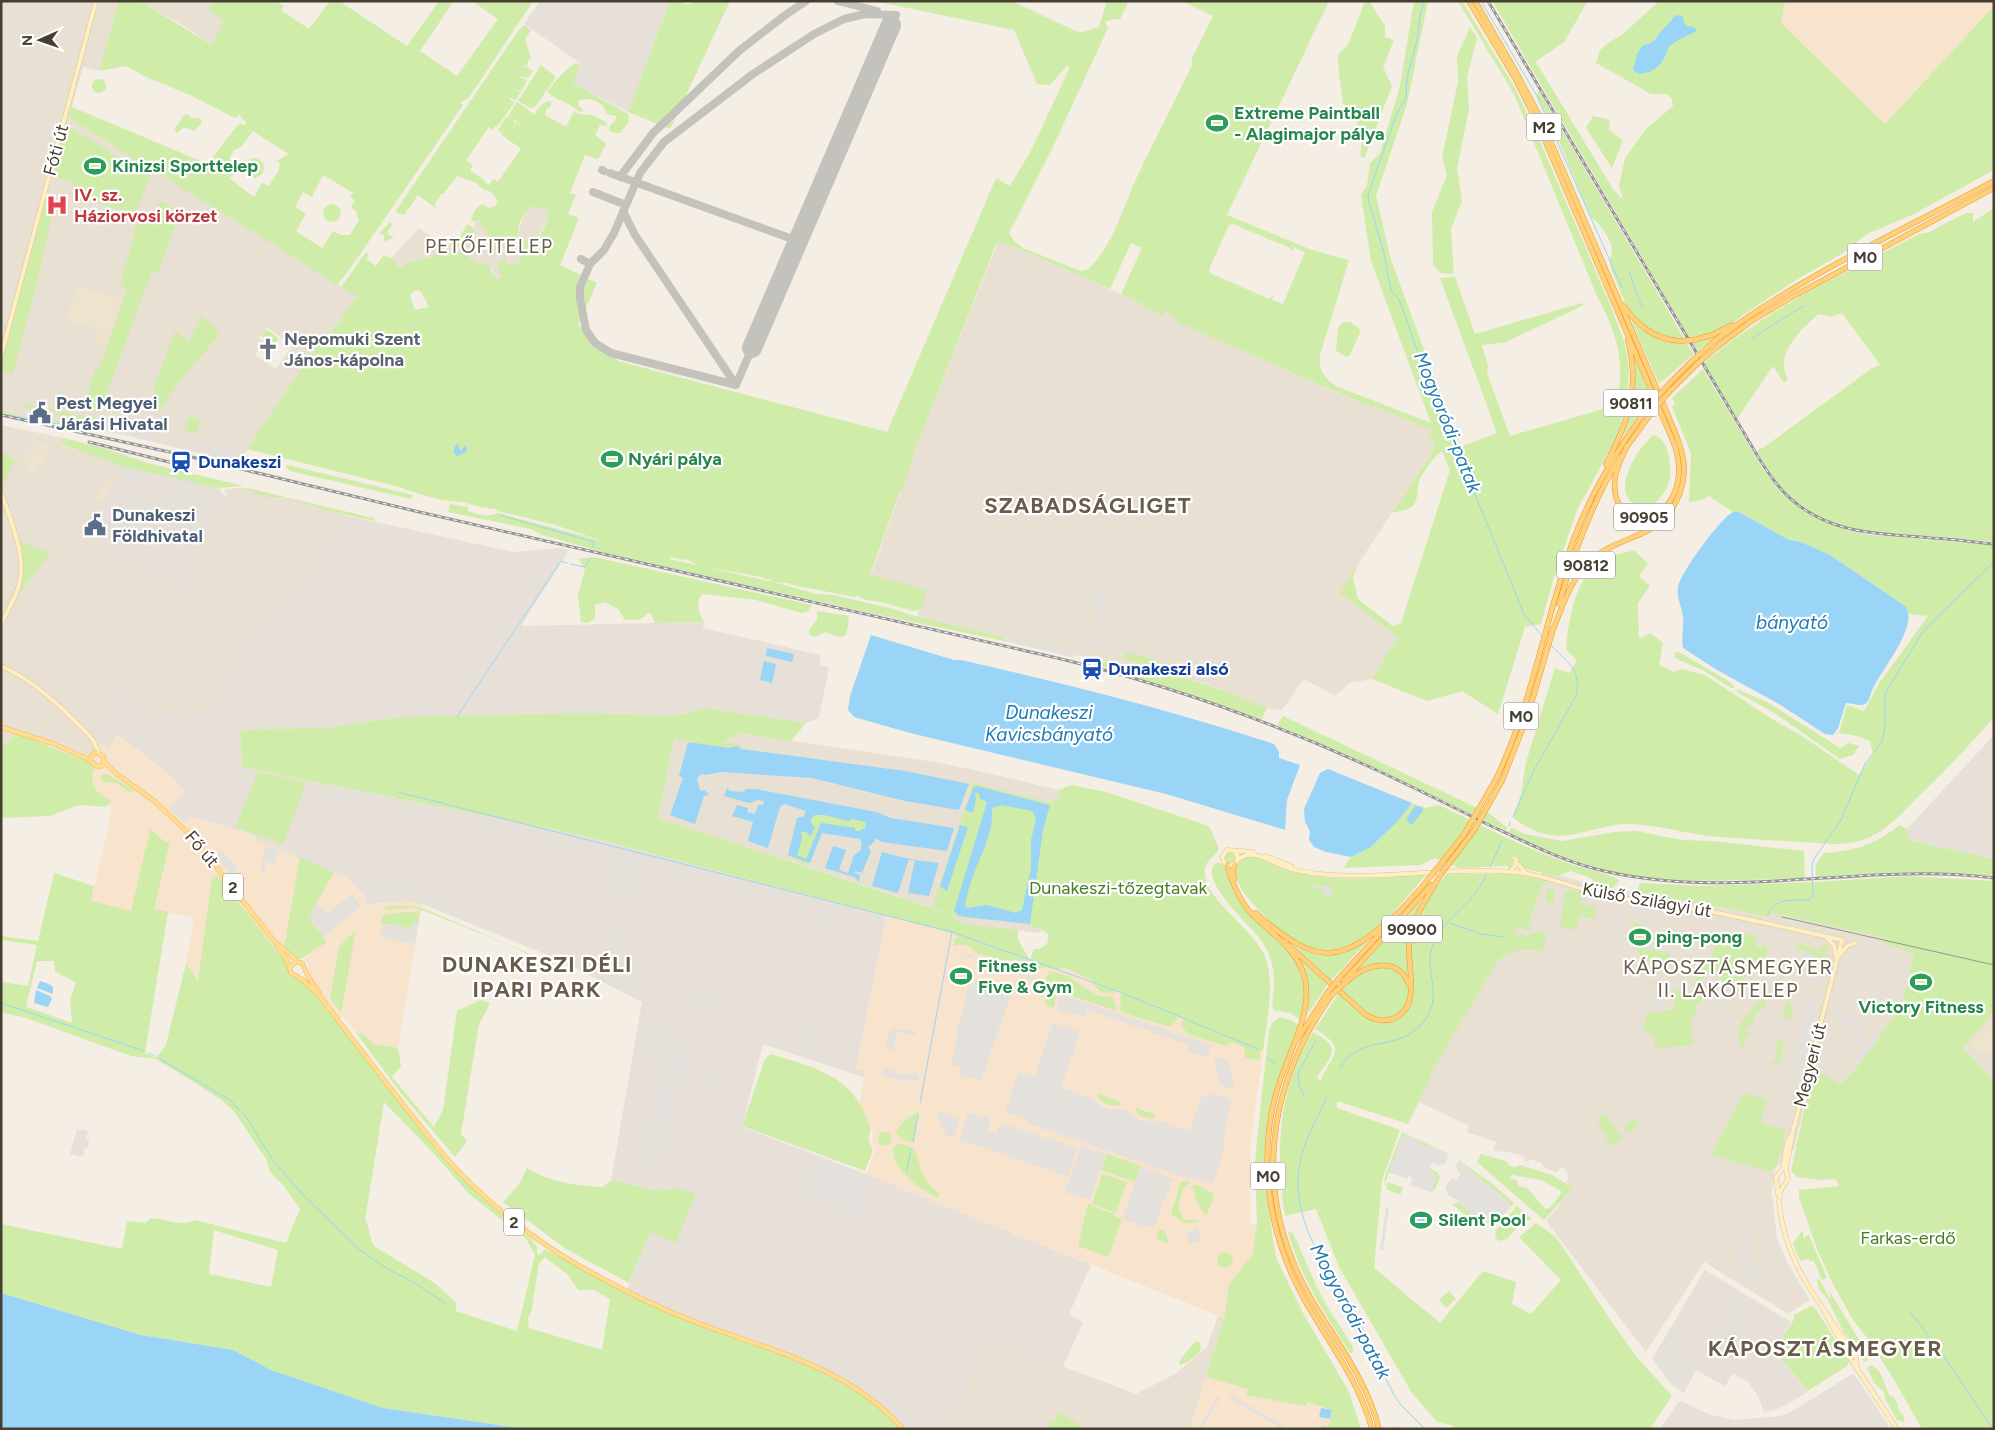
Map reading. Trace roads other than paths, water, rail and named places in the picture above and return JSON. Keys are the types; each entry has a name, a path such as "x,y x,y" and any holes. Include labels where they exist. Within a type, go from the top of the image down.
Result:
{"highway":[{"name":"M2","path":"1469,1 1527,101 1658,400"},
{"name":"M2","path":"1475,1 1531,99 1612,287 1658,400"},
{"name":"M0","path":"1372,1429 1365,1406 1354,1381 1290,1272 1274,1224 1268,1187 1268,1140 1277,1091 1292,1050 1307,1023 1330,994 1430,889 1475,829 1502,781 1528,715 1570,567 1590,514 1610,472 1653,411 1670,391 1742,320 1789,291 1994,181"},
{"name":"M0","path":"1342,981 1422,887 1462,836 1496,779 1517,727 1573,540 1599,482 1627,436 1649,406 1693,360 1750,322 1792,297 1994,188"},
{"path":"1612,287 1622,305 1640,326 1661,338 1680,341 1694,340 1712,335 1742,320"},
{"name":"90811","path":"1599,482 1623,430 1631,402 1634,380 1632,359 1622,320"},
{"name":"90905","path":"1627,446 1615,477 1616,494 1622,506 1632,515 1638,517 1653,516 1666,507 1674,494 1679,467 1675,446 1658,400"},
{"name":"90812","path":"1551,634 1568,591 1585,566 1606,549 1654,526 1668,514 1678,499 1684,480 1684,459 1680,445 1658,400"},
{"path":"1236,862 1233,875 1241,896 1250,908 1361,1012 1370,1017 1386,1020 1398,1016 1407,1007 1410,999 1407,980 1399,970 1392,967 1382,965 1368,967 1342,981"},
{"path":"1227,865 1233,886 1245,904 1270,927 1302,948 1319,952 1337,952 1360,944 1401,910"},
{"name":"90900","path":"1410,999 1412,988 1408,943 1417,914 1430,889"},
{"path":"1270,927 1291,952 1304,974 1307,995 1307,1023 1304,1029"},
{"name":"M0","path":"1304,1029 1290,1070 1277,1120 1274,1161 1278,1208 1283,1232 1297,1270 1310,1296 1358,1375 1369,1398 1379,1429"}],"main road":[{"name":"Fóti út","path":"1,356 96,1"},
{"path":"1,491 19,551 21,567 19,585 1,624"},
{"path":"1,666 34,684 91,738 93,756 104,756 103,764"},
{"name":"Fő út","path":"1,727 54,744 76,755 93,756 96,766 103,764 154,800 192,836 275,942 290,968"},
{"path":"1230,849 1262,854 1298,870 1253,855 1245,855 1236,862 1227,865 1222,860 1224,852 1230,849"},
{"path":"1235,851 1237,854 1236,862"},
{"path":"1511,872 1517,862 1526,873"},
{"name":"Külső Szilágyi út","path":"1298,870 1322,874 1362,876 1452,872 1526,873 1601,894 1712,912 1842,940"},
{"path":"1826,937 1834,945 1836,960"},
{"name":"Megyeri út","path":"1779,1201 1783,1184 1788,1181 1786,1174 1793,1131 1842,940"},
{"name":"Fő út","path":"275,942 298,962"},
{"path":"1836,960 1844,948 1854,943"},
{"path":"290,968 293,963 298,962"},
{"name":"2","path":"298,962 304,965 322,999"},
{"name":"2","path":"290,968 291,973 307,984 322,999 440,1151 483,1195 523,1229 576,1265 679,1316 833,1374 872,1399 903,1429"},
{"path":"295,976 302,975 305,970"},
{"name":"Megyeri út","path":"1793,1131 1787,1144 1783,1168 1776,1177 1783,1233 1796,1266 1856,1357 1857,1366 1897,1429"},
{"path":"1780,1173 1786,1174"},
{"path":"1777,1182 1783,1184"}],"water":[{"path":"1676,15 1682,16 1686,26 1694,27 1697,31 1671,45 1664,59 1656,68 1639,74 1633,70 1637,54 1642,46 1656,39"},
{"path":"458,443 460,450 465,445 467,449 465,453 457,456 454,453 454,448"},
{"name":"bányató","path":"1733,512 1739,512 1789,540 1801,542 1830,555 1905,606 1908,614 1908,623 1899,646 1874,686 1868,701 1861,705 1846,703 1838,728 1833,735 1825,734 1779,704 1717,670 1683,648 1683,617 1678,587 1686,570 1702,546 1719,525"},
{"name":"Dunakeszi Kavicsbányató","path":"871,635 954,660 1001,669 1119,698 1274,744 1279,752 1279,758 1300,765 1287,800 1285,830 1166,794 910,733 854,717 848,710 850,696"},
{"path":"767,648 794,654 792,662 766,656"},
{"path":"764,661 776,664 772,683 760,680"},
{"path":"688,742 729,748 738,746 741,749 905,771 969,784 959,810 905,801 812,778 722,772 702,774 697,778 700,791 705,790 709,795 704,796 695,824 670,815 683,778 679,776"},
{"path":"1328,769 1412,803 1397,822 1371,847 1351,857 1326,852 1314,847 1309,840 1310,831 1305,822 1304,809 1320,773"},
{"path":"977,786 1050,805 1043,830 1030,924 959,916 954,911 987,802 980,799 979,793 975,793 976,799 973,813 965,810 973,788","holes":["1002,805 1032,811 1036,819 1031,840 1031,868 1022,910 1016,913 987,905 967,908 965,904 969,887 991,827 992,808"]},
{"path":"727,788 730,791 744,792 746,789 756,789 876,812 891,818 954,828 947,851 882,842 875,838 874,842 868,847 871,851 862,873 856,871 854,873 860,875 859,882 854,877 825,868 833,846 846,850 839,870 848,873 854,855 860,851 862,844 860,839 822,833 810,863 788,855 797,818 804,816 806,811 784,804 780,807 768,848 748,841 753,822 732,816 737,805 748,808 747,812 755,814 758,805 763,805 764,801 758,800 749,803 724,796","holes":["815,815 824,815 848,821 852,819 865,822 866,827 855,831 855,828 821,823 806,859 797,855 802,838 801,832 811,836 815,827 811,824 811,819"]},
{"path":"1415,806 1422,807 1423,811 1412,825 1406,820"},
{"path":"960,825 968,827 947,891 940,886"},
{"path":"882,852 909,859 898,893 872,886"},
{"path":"915,860 939,863 929,896 908,893"},
{"path":"40,981 53,987 53,994 37,988"},
{"path":"36,990 50,996 52,999 48,1007 34,1003"},
{"name":"Silent Pool","path":"1417,1216 1425,1217 1424,1223 1420,1224 1414,1221 1416,1221"},
{"path":"1413,1217 1414,1225 1409,1226 1408,1218"},
{"path":"1,1293 141,1335 233,1350 271,1370 383,1408 526,1429 1,1429"},
{"path":"1321,1408 1332,1410 1330,1419 1319,1417"}],"waterway":[{"name":"Mogyoródi-patak","path":"1424,1 1420,15 1418,36 1407,78 1406,98 1397,113 1368,195 1369,202 1384,253 1392,292 1399,299 1420,358 1428,372 1432,393 1437,398 1524,614 1542,636"},
{"path":"1481,1 1537,96 1622,288"},
{"path":"1629,271 1638,297"},
{"path":"1639,300 1642,307"},
{"path":"1751,339 1803,306"},
{"path":"1,414 64,425"},
{"path":"500,515 594,542 592,548"},
{"path":"570,564 585,567 590,558"},
{"path":"457,717 561,561 567,563"},
{"path":"1767,915 1775,905 1790,900 1809,900 1813,894 1812,866 1814,859 1841,820 1865,764 1882,742 1887,690 1924,630 1994,562"},
{"name":"Mogyoródi-patak","path":"1513,817 1534,770 1576,696 1577,679 1575,672 1550,644"},
{"path":"398,792 952,932 1120,992 1258,1049"},
{"name":"Mogyoródi-patak","path":"1509,826 1510,822"},
{"name":"Mogyoródi-patak","path":"1490,867 1502,841"},
{"path":"909,859 915,860"},
{"name":"Mogyoródi-patak","path":"1340,1068 1348,1057 1357,1051 1400,1038 1411,1033 1421,1025 1429,1014 1432,1004 1430,954 1433,944 1437,935 1467,903 1486,875"},
{"path":"1449,923 1481,934 1505,937"},
{"path":"920,1103 952,932"},
{"path":"1,1003 144,1051"},
{"path":"1299,1083 1298,1073 1315,1042"},
{"path":"149,1053 155,1056"},
{"path":"1268,1058 1277,1065"},
{"path":"160,1059 230,1100 247,1118 272,1159 303,1195 360,1250 445,1303"},
{"path":"1298,1083 1305,1097"},
{"name":"Mogyoródi-patak","path":"1327,1097 1303,1150 1299,1168 1298,1190 1301,1210 1316,1250 1360,1324 1394,1395 1401,1405 1425,1429"},
{"path":"913,1141 918,1115"},
{"path":"907,1170 911,1149"},
{"path":"1910,1312 1943,1355 1993,1429"}],"tram line":[{"path":"1782,917 1994,965"}],"railway":[{"path":"1488,1 1760,460 1782,490 1807,511 1841,526 1876,533 1994,544"},
{"path":"1,415 183,455 415,511 1098,668 1178,692 1256,719 1372,768 1541,849 1596,869 1645,878 1695,882 1745,882 1895,874 1944,874 1994,878"},
{"path":"89,442 181,465"}],"place":[{"name":"Extreme Paintball - Alagimajor pálya","path":"1217,123"},
{"name":"Kinizsi Sporttelep","path":"95,166"},
{"name":"IV. sz. Háziorvosi körzet","path":"57,205"},
{"name":"Nepomuki Szent János-kápolna","path":"268,349"},
{"name":"Pest Megyei Járási Hivatal","path":"40,413"},
{"name":"Nyári pálya","path":"612,459"},
{"name":"Dunakeszi","path":"181,462"},
{"name":"Dunakeszi Földhivatal","path":"95,525"},
{"name":"Dunakeszi alsó","path":"1092,669"},
{"name":"ping-pong","path":"1640,937"},
{"name":"Fitness Five & Gym","path":"961,976"},
{"name":"Victory Fitness","path":"1921,982"},
{"name":"Silent Pool","path":"1421,1220"}],"district":[{"name":"PETŐFITELEP","path":"489,246"},
{"name":"SZABADSÁGLIGET","path":"1088,505"},
{"name":"DUNAKESZI DÉLI IPARI PARK","path":"537,976"},
{"name":"KÁPOSZTÁSMEGYER II. LAKÓTELEP","path":"1728,978"},
{"name":"KÁPOSZTÁSMEGYER","path":"1825,1348"}],"park label":[{"name":"Dunakeszi-tőzegtavak","path":"1118,888"},
{"name":"Farkas-erdő","path":"1908,1238"}]}
